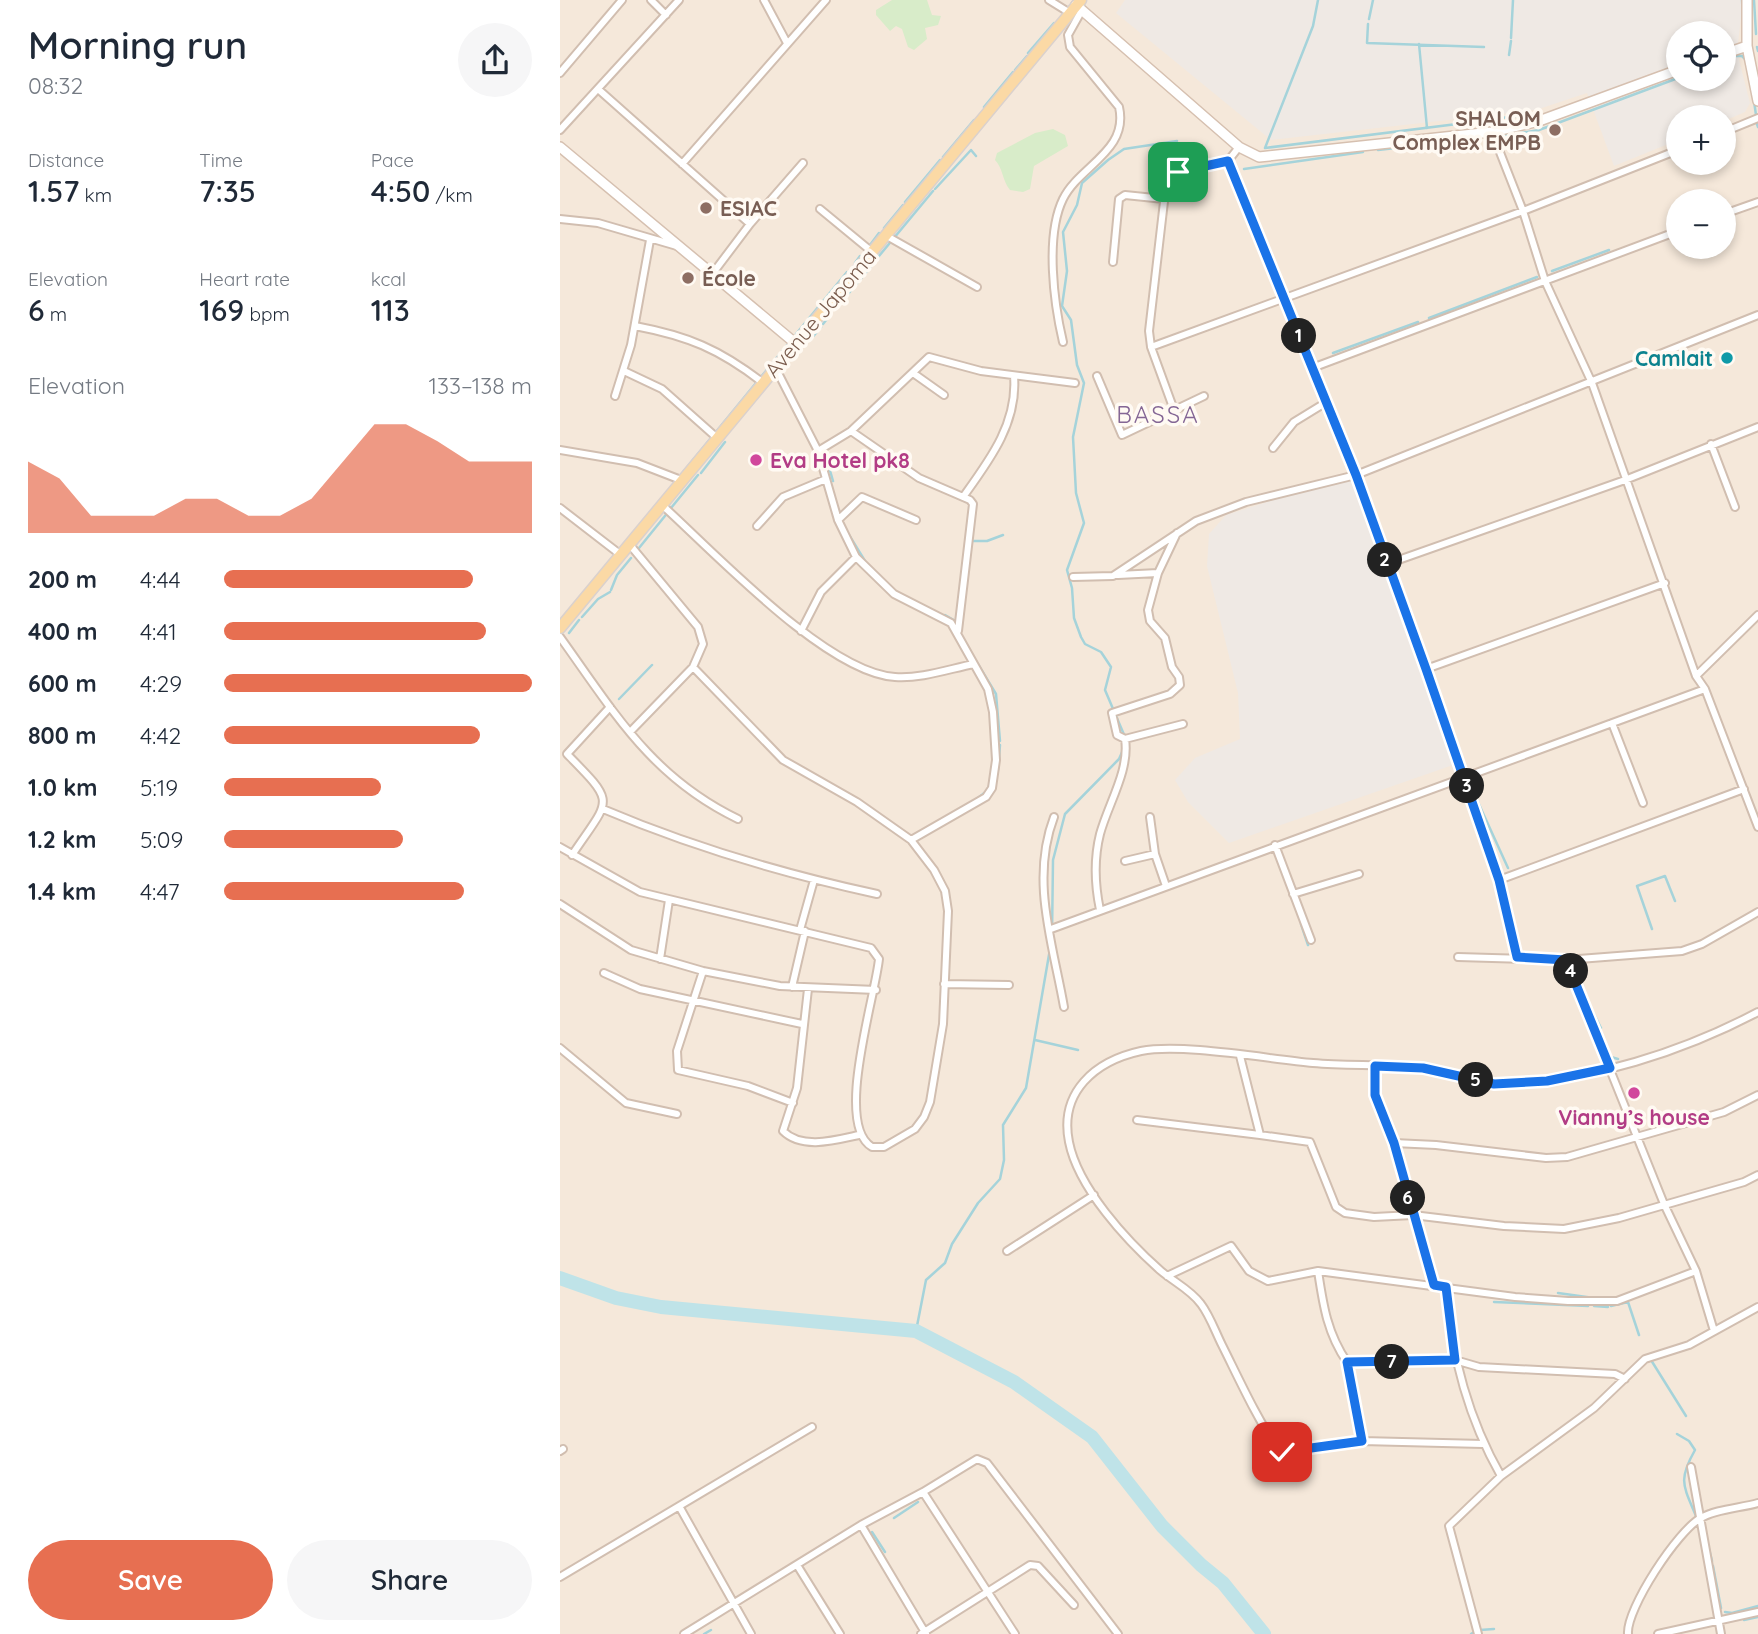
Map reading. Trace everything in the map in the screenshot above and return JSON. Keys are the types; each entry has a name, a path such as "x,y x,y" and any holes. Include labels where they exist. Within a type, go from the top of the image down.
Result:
{"main road":[{"name":"Avenue Japoma","path":"560,628 716,437 1077,7"}],"street":[{"path":"560,73 622,0"},
{"path":"651,0 666,15"},
{"path":"560,130 679,0"},
{"path":"764,0 787,43"},
{"path":"682,164 826,0"},
{"path":"1049,0 1077,7 1239,147 1250,154 1269,157 1454,133 1492,132 1539,121 1666,74"},
{"path":"1747,0 1747,46 1758,101"},
{"path":"1063,342 1056,315 1052,259 1057,215 1071,186 1113,145 1121,115 1119,107 1070,47 1068,35 1077,7"},
{"path":"1736,50 1758,44"},
{"path":"598,89 750,223"},
{"path":"1736,127 1758,118"},
{"path":"1492,132 1545,281 1592,383 1696,676 1706,689 1758,827"},
{"path":"560,147 795,343"},
{"path":"1174,410 1151,346 1150,319 1167,184 1178,172 1228,161 1239,147"},
{"path":"1151,346 1522,211 1666,155"},
{"path":"1228,161 1356,475 1499,880 1517,957"},
{"path":"713,273 750,223 803,163"},
{"path":"1113,262 1119,199 1125,195 1164,199"},
{"path":"1736,210 1758,202"},
{"path":"820,209 871,251"},
{"path":"560,219 598,223 649,240 680,246"},
{"path":"885,235 977,287"},
{"path":"1312,368 1666,236"},
{"path":"615,396 635,326 649,240"},
{"path":"1104,578 1121,572 1178,531 1247,502 1356,475 1758,315"},
{"path":"635,326 694,340 715,349 762,382"},
{"path":"818,451 851,431 931,357 970,369 1075,383"},
{"path":"775,368 818,451 838,520 856,557 894,594 944,618 958,631 992,700 996,760 992,788 976,805 911,840"},
{"path":"624,371 662,389 716,437"},
{"path":"913,373 944,395"},
{"path":"963,497 999,447 1014,394 1014,376"},
{"path":"1097,376 1122,435 1204,396"},
{"path":"1273,448 1294,422 1325,403"},
{"path":"1387,564 1625,480 1758,427"},
{"path":"851,431 919,478 970,500 974,508 969,525 970,543 958,631"},
{"path":"1711,444 1735,507"},
{"path":"560,450 636,463 681,480"},
{"path":"757,526 783,497 826,479"},
{"path":"838,520 862,497 916,520"},
{"path":"662,505 801,631 847,662 874,674 896,678 974,664"},
{"path":"560,508 621,555"},
{"path":"1178,531 1158,573 1148,616 1164,634 1180,685 1170,694 1112,711 1117,735 1125,739 1183,724"},
{"path":"630,545 702,635 700,656 693,667 630,732"},
{"path":"801,631 826,585 856,557"},
{"path":"1073,577 1104,578 1158,573"},
{"path":"1426,669 1665,583"},
{"path":"1696,676 1758,615"},
{"path":"560,637 630,732 679,784 706,803 738,819"},
{"path":"560,847 627,886 668,900 871,948 879,959 876,990 855,1099 859,1135 872,1147 884,1147 915,1129 925,1117 943,1024 948,911 945,891 934,870 911,840 857,802 783,760 693,667"},
{"path":"1051,929 1706,689"},
{"path":"572,855 603,809 605,800 601,789 567,754 610,707"},
{"path":"1612,723 1643,803"},
{"path":"1100,910 1096,887 1098,844 1125,760 1125,739"},
{"path":"1499,880 1744,789"},
{"path":"603,809 633,822 814,880 877,894"},
{"path":"1054,817 1044,846 1042,885 1064,1007"},
{"path":"1150,817 1155,854 1166,886"},
{"path":"1275,845 1311,940"},
{"path":"1125,861 1155,854"},
{"path":"1293,894 1359,874"},
{"path":"792,987 814,880"},
{"path":"660,959 668,900"},
{"path":"560,904 625,946 703,971 808,989 876,990"},
{"path":"1458,957 1566,960 1682,951 1702,944 1758,912"},
{"path":"1566,960 1664,1204 1696,1271 1714,1331"},
{"path":"703,971 677,1051 678,1070 748,1086 793,1103"},
{"path":"604,973 640,989 802,1024"},
{"path":"944,984 1009,985"},
{"path":"808,989 802,1024 799,1079 783,1129 785,1135 821,1142 859,1135"},
{"path":"1483,1444 1362,1441 1279,1451 1200,1302 1136,1249 1094,1195 1076,1165 1067,1125 1069,1106 1077,1088 1091,1073 1110,1061 1143,1051 1178,1050 1423,1068 1494,1084 1547,1081 1610,1068 1692,1042 1758,1012"},
{"path":"560,1048 626,1103 677,1114"},
{"path":"1241,1056 1260,1135"},
{"path":"1375,1066 1375,1095 1394,1143 1434,1285"},
{"path":"1394,1143 1436,1145 1546,1158 1567,1157 1724,1112 1758,1095"},
{"path":"1137,1121 1310,1142 1331,1199 1340,1211 1374,1217 1413,1215 1504,1226 1564,1229 1619,1218 1744,1182 1758,1175"},
{"path":"1007,1251 1094,1195"},
{"path":"1167,1276 1231,1245 1242,1264 1259,1279 1268,1281 1318,1270 1515,1297 1608,1302 1627,1298 1696,1271"},
{"path":"1318,1270 1325,1317 1335,1345 1347,1362 1362,1441"},
{"path":"1446,1287 1455,1360 1483,1444 1501,1476"},
{"path":"1478,1634 1448,1528 1501,1476 1577,1421 1645,1359 1689,1345 1758,1307"},
{"path":"1347,1362 1455,1360 1479,1367 1615,1374 1625,1380"},
{"path":"560,1577 813,1427"},
{"path":"684,1634 972,1460 987,1463 1118,1634"},
{"path":"1691,1467 1721,1634"},
{"path":"923,1492 1016,1634"},
{"path":"1628,1634 1629,1617 1676,1543 1702,1517 1758,1503"},
{"path":"680,1506 751,1634"},
{"path":"861,1525 924,1633 1034,1564 1074,1605"},
{"path":"797,1565 839,1634"},
{"path":"1658,1634 1758,1612"}],"shaded area":[{"path":"560,0 1758,0 1758,1634 560,1634"},
{"path":"1125,0 1743,0 1737,52 1750,103 1745,112 1736,116 1736,105 1666,105 1666,145 1614,166 1587,93 1536,110 1271,140 1116,13"},
{"path":"1349,476 1422,663 1453,765 1229,843 1188,802 1175,780 1195,758 1240,739 1238,693 1207,566 1209,534 1226,515"}],"green space":[{"path":"892,0 927,0 932,15 941,16 938,25 925,28 927,39 914,50 908,47 902,29 896,26 890,31 876,15 876,10"},
{"path":"1053,129 1065,135 1068,146 1034,166 1030,189 1023,192 1010,190 995,160 997,153 1035,133"}],"waterway":[{"path":"1318,0 1313,26 1265,148 1489,120"},
{"path":"1369,19 1373,0"},
{"path":"1511,38 1513,0"},
{"path":"1742,0 1743,17"},
{"path":"1754,0 1756,34"},
{"path":"1028,53 1054,23"},
{"path":"1368,24 1367,43 1484,47"},
{"path":"1509,55 1511,41"},
{"path":"1419,44 1427,128"},
{"path":"1757,47 1758,51"},
{"path":"1015,70 1027,56"},
{"path":"1736,56 1742,56 1747,61"},
{"path":"984,107 1013,72"},
{"path":"1502,136 1539,130 1666,82"},
{"path":"1754,101 1756,115"},
{"path":"1494,119 1540,113"},
{"path":"943,157 974,120"},
{"path":"1378,150 1466,140 1463,138"},
{"path":"1125,737 1105,690 1111,667 1101,652 1085,644 1081,637 1074,618 1072,588 1067,570 1084,523 1076,493 1073,437 1084,383 1077,365 1071,320 1062,306 1067,271 1063,232 1077,205 1082,183 1108,160 1124,149 1177,141"},
{"path":"935,189 971,150 976,156"},
{"path":"1244,169 1363,152"},
{"path":"905,202 940,160"},
{"path":"874,262 933,191"},
{"path":"884,228 903,205"},
{"path":"870,245 879,233"},
{"path":"1552,271 1609,250"},
{"path":"855,263 860,256"},
{"path":"839,305 872,265"},
{"path":"796,334 847,272"},
{"path":"1429,318 1537,277"},
{"path":"823,324 827,319"},
{"path":"1333,353 1418,322"},
{"path":"811,339 821,327"},
{"path":"684,471 788,344"},
{"path":"701,473 725,442"},
{"path":"829,467 833,481"},
{"path":"671,508 698,475"},
{"path":"639,548 669,511"},
{"path":"849,535 865,561"},
{"path":"971,541 987,541 1003,535"},
{"path":"611,590 617,575 631,558"},
{"path":"582,617 598,599 610,592"},
{"path":"945,615 957,622"},
{"path":"569,633 579,620"},
{"path":"976,661 996,694 1000,741"},
{"path":"619,699 652,665"},
{"path":"998,770 1000,745"},
{"path":"1052,936 1053,860 1065,814 1119,759 1123,750"},
{"path":"978,798 988,790 990,782"},
{"path":"1474,782 1472,789 1508,868"},
{"path":"1652,929 1637,886 1665,876 1675,901"},
{"path":"1301,924 1308,945"},
{"path":"916,1331 926,1280 945,1263 952,1244 978,1203 1000,1179 1004,1160 1003,1125 1026,1088 1050,949"},
{"path":"1575,971 1587,1000"},
{"path":"1589,1004 1601,1028"},
{"path":"1035,1040 1078,1050"},
{"path":"1608,1050 1611,1057 1618,1059"},
{"path":"560,1278 616,1298 661,1307 916,1331 1014,1382 1092,1437 1162,1526 1223,1583 1264,1634"},
{"path":"1558,1293 1601,1299"},
{"path":"1494,1302 1588,1306"},
{"path":"1611,1306 1628,1302 1639,1335"},
{"path":"1594,1306 1608,1307"},
{"path":"1651,1360 1686,1416"},
{"path":"1677,1434 1689,1441 1695,1450 1686,1469 1684,1483 1696,1516"},
{"path":"894,1518 918,1502"},
{"path":"872,1532 885,1552"},
{"path":"1706,1537 1712,1561"},
{"path":"1713,1566 1721,1608"},
{"path":"1725,1612 1732,1613 1758,1606"},
{"path":"1744,1620 1758,1617"},
{"path":"1480,1630 1494,1629"},
{"path":"704,1634 711,1630"}],"place":[{"name":"SHALOM Complex EMPB","path":"1555,130"},
{"name":"ESIAC","path":"706,208"},
{"name":"École","path":"688,278"},
{"name":"Camlait","path":"1727,358"},
{"name":"Eva Hotel pk8","path":"756,460"},
{"name":"Vianny’s house","path":"1634,1093"}],"district":[{"name":"BASSA","path":"1158,414"}],"route":[{"path":"1178,172 1228,161 1356,475 1499,880 1517,957 1566,960 1610,1068 1547,1081 1494,1084 1423,1068 1375,1066 1375,1095 1394,1143 1434,1285 1446,1287 1455,1360 1418,1363 1347,1362 1362,1441 1282,1452"}]}
